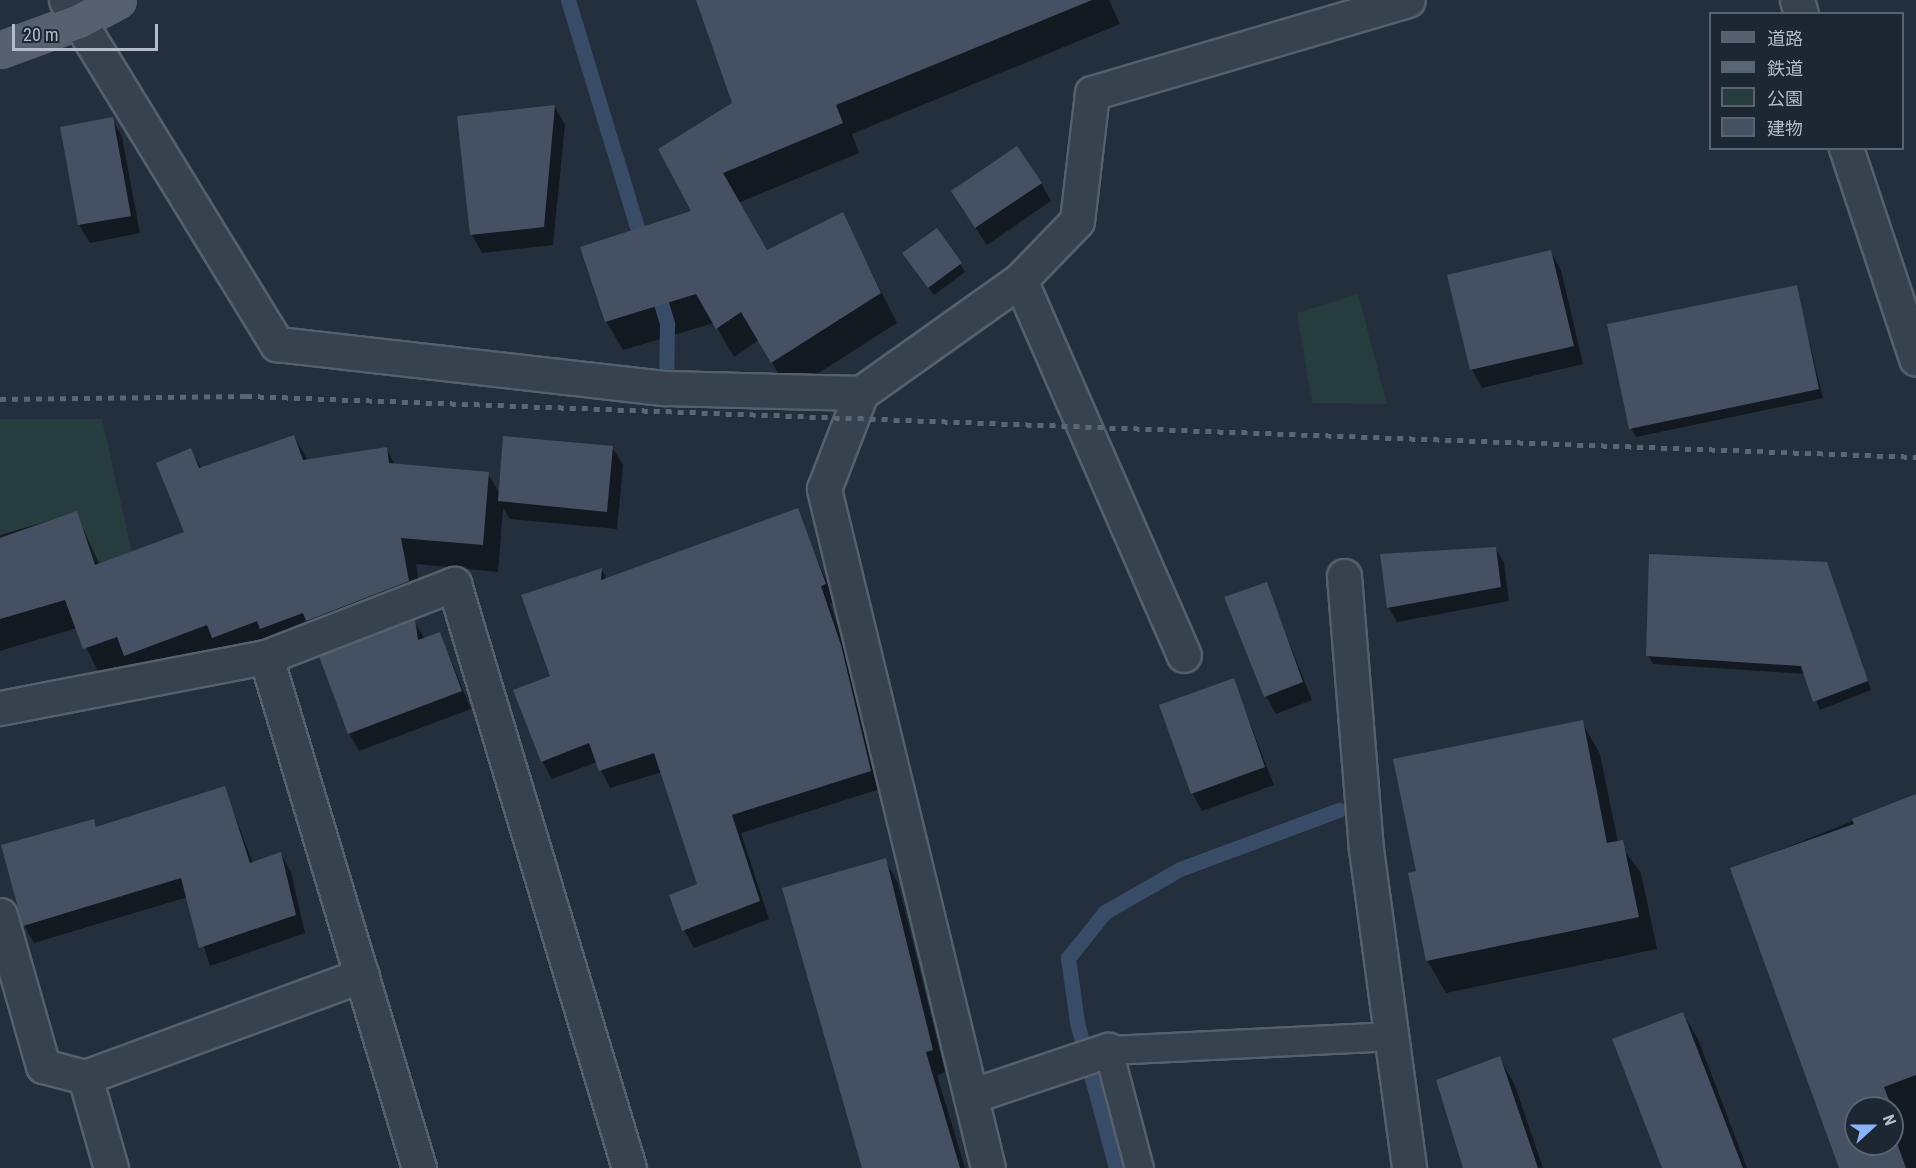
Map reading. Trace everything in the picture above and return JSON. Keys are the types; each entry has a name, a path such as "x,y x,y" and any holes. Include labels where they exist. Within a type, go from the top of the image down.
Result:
{"main road":[{"path":"0,50 73,11 118,0"}],"street":[{"path":"988,1168 824,489 861,393 1020,280 1077,221 1092,93 1408,0"},
{"path":"73,11 277,344 666,388 861,393"},
{"path":"1847,150 1916,359"},
{"path":"1020,280 1184,655"},
{"path":"1344,576 1366,849 1409,1168"},
{"path":"0,708 266,657 454,584 629,1168"},
{"path":"266,657 419,1168"},
{"path":"0,915 43,1066 85,1077 362,975"},
{"path":"970,1096 1108,1050"},
{"path":"85,1077 111,1168"}],"lane":[{"path":"1139,1168 1108,1050 1390,1036"}],"green space":[{"path":"1358,294 1387,404 1312,403 1297,313"},
{"path":"0,419 102,419 135,566 0,619"}],"building":[{"path":"696,0 1092,0 836,105 843,123 723,173 767,250 843,212 881,293 771,363 741,312 716,329 696,294 605,322 580,247 691,211 658,149 732,103"},
{"path":"555,105 544,227 470,235 457,116"},
{"path":"113,117 131,216 78,225 60,127"},
{"path":"1017,146 1042,183 975,228 951,191"},
{"path":"937,228 962,263 928,288 902,253"},
{"path":"1551,250 1574,346 1470,370 1447,275"},
{"path":"1797,285 1819,389 1629,429 1607,324"},
{"path":"294,435 303,460 387,447 389,463 489,472 483,545 401,538 409,581 306,621 303,613 260,629 257,621 212,638 207,625 124,656 117,637 83,649 65,600 0,619 0,538 77,511 95,565 184,532 156,463 191,448 199,468"},
{"path":"503,436 613,446 607,512 498,501"},
{"path":"798,508 826,584 821,586 841,645 871,771 732,815 760,901 682,931 669,895 697,884 654,753 599,771 589,743 541,762 513,690 550,676 521,595 602,568 601,580"},
{"path":"1496,547 1501,587 1387,608 1380,554"},
{"path":"1649,554 1827,562 1868,681 1813,702 1801,666 1646,656"},
{"path":"1267,582 1303,682 1264,697 1224,597"},
{"path":"415,619 418,640 440,632 462,691 348,734 319,656"},
{"path":"1234,678 1265,767 1191,794 1159,705"},
{"path":"1583,720 1607,843 1623,840 1639,917 1426,961 1408,873 1416,871 1393,759"},
{"path":"225,786 250,863 281,852 296,915 199,948 181,878 23,926 1,845 94,819 96,827"},
{"path":"1916,794 1916,1075 1884,1087 1887,1096 1844,1096 1844,1156 1902,1156 1906,1168 1839,1168 1730,868 1854,824 1852,819"},
{"path":"886,858 933,1050 926,1052 960,1168 862,1168 782,888"},
{"path":"1683,1012 1743,1168 1662,1168 1612,1039"},
{"path":"1500,1056 1538,1168 1463,1168 1436,1080"}],"waterway":[{"path":"568,0 643,247"},
{"path":"656,287 667,324 666,388"},
{"path":"1116,1168 1077,1022 1068,958 1105,912 1180,869 1339,810"}],"railway":[{"path":"0,399 246,396 1916,457"}]}
